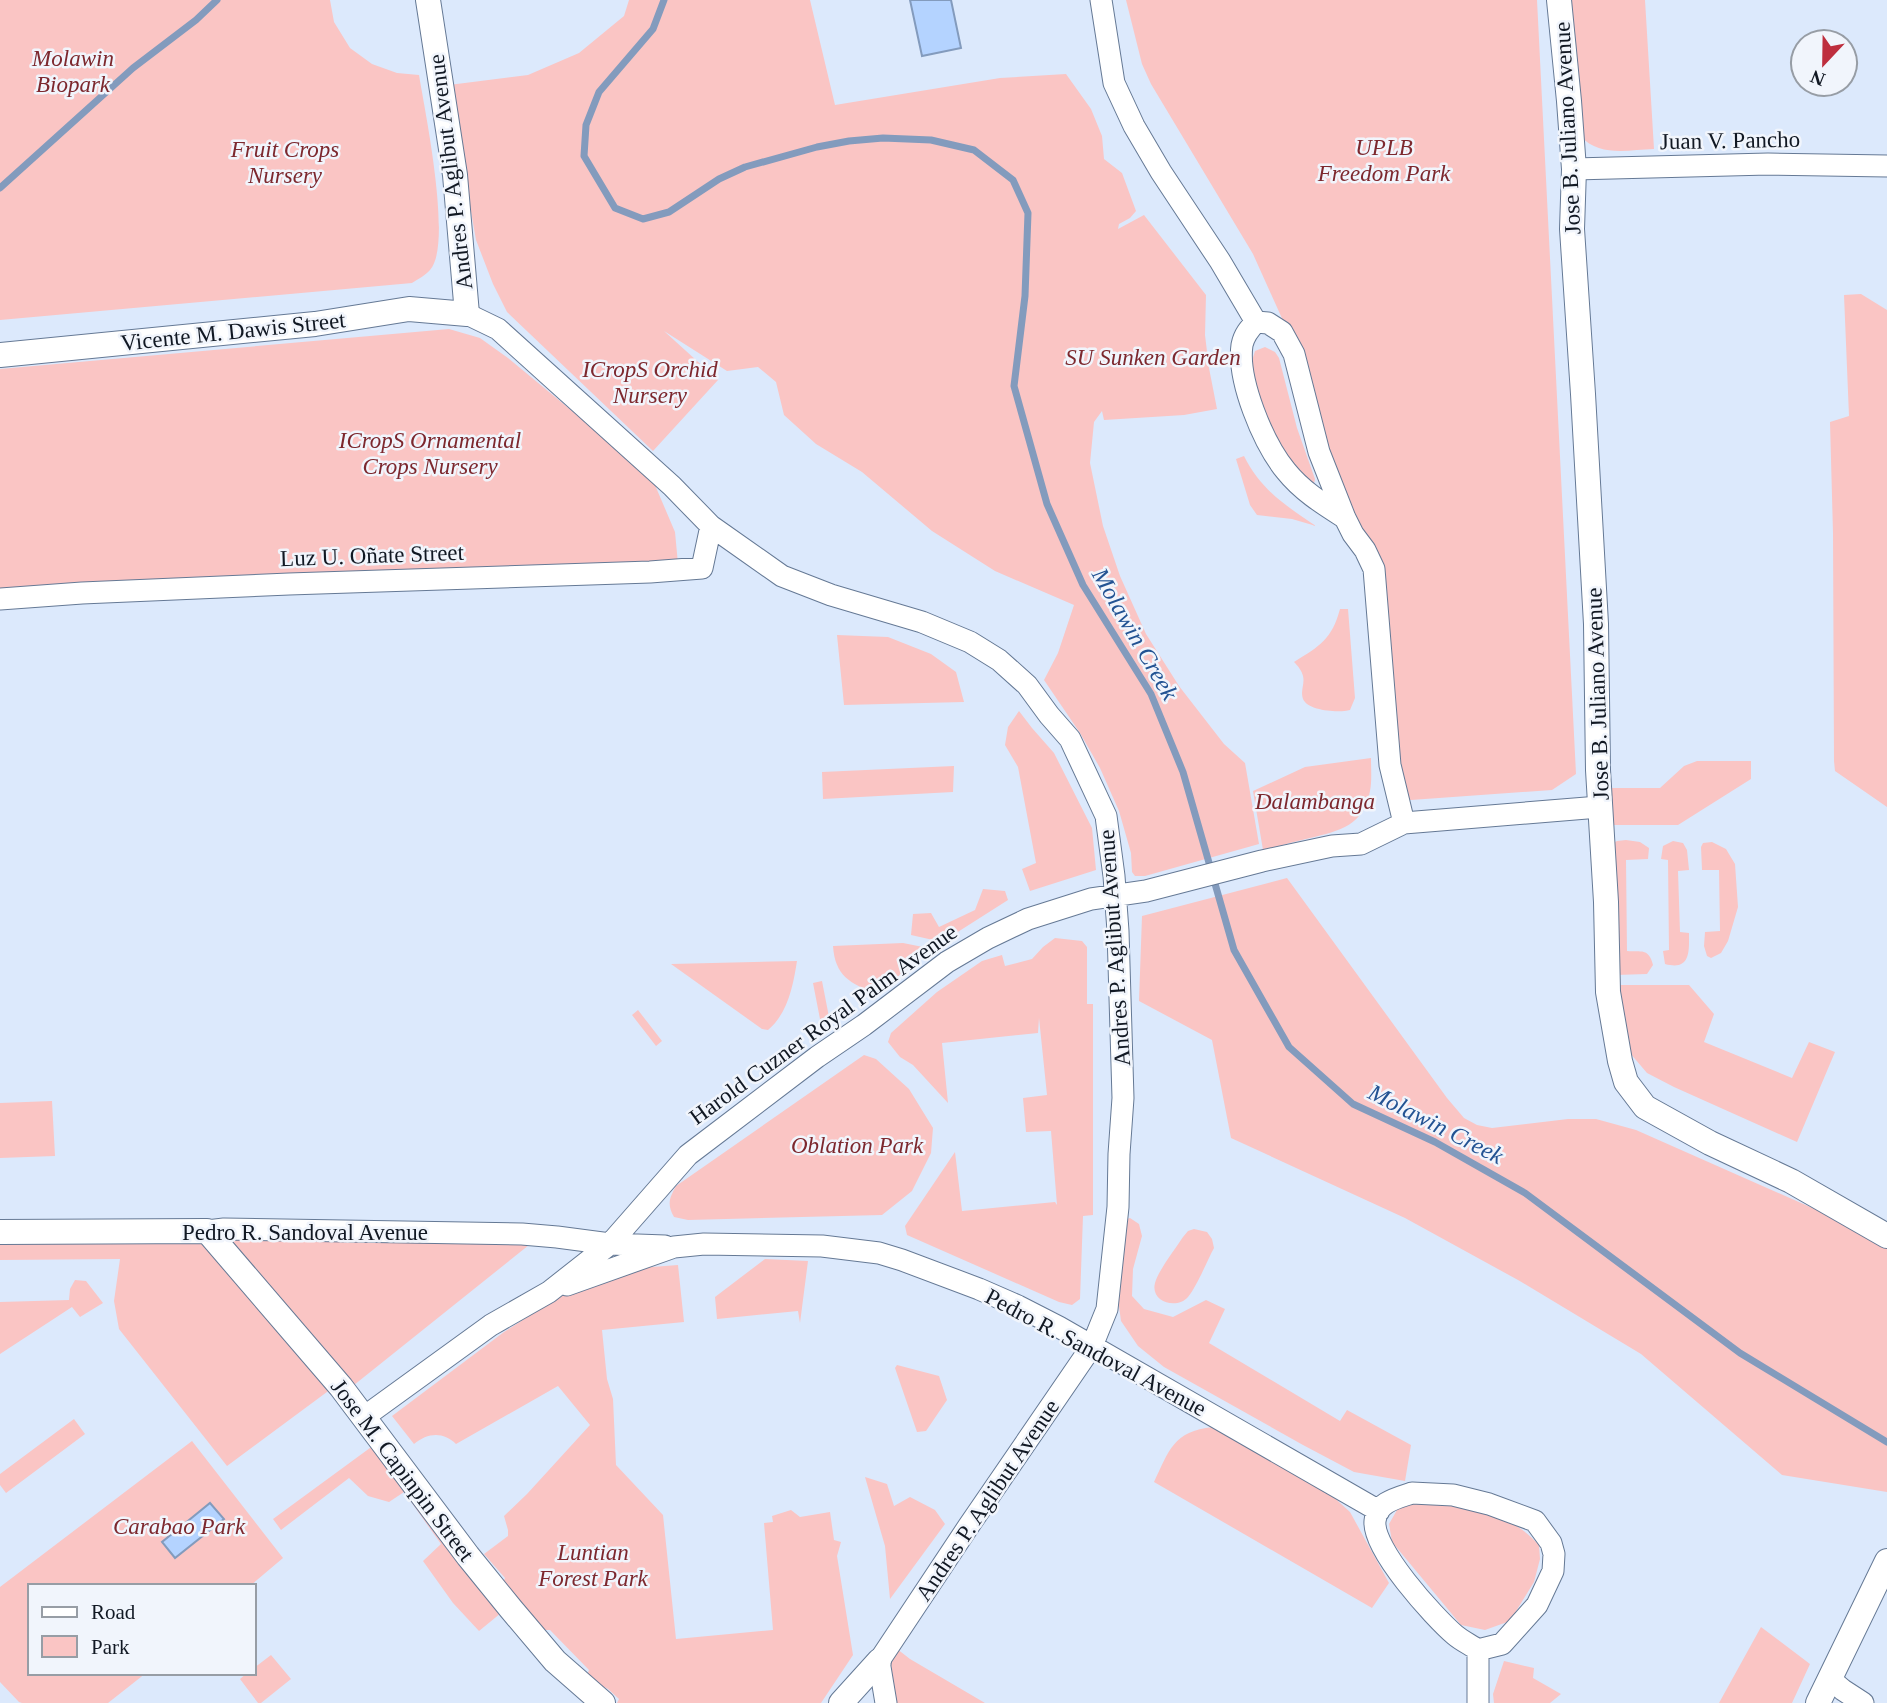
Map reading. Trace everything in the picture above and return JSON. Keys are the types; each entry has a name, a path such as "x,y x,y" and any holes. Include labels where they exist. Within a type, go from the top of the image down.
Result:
{"street":[{"name":"Andres P. Aglibut Avenue","path":"428,0 455,175 467,314 498,329 672,486 711,526 782,576 831,595 922,622 970,642 999,660 1021,679 1070,739 1106,816 1116,895 1123,1098 1118,1207 1107,1309 1093,1346 960,1538 879,1661"},
{"path":"1101,0 1114,83 1134,126 1256,322"},
{"name":"Jose B. Juliano Avenue","path":"1559,0 1574,169 1572,229 1596,624 1608,992 1620,1061 1626,1082 1645,1107 1710,1143 1791,1181 1887,1236"},
{"name":"Juan V. Pancho","path":"1574,169 1768,164 1887,166"},
{"name":"Vicente M. Dawis Street","path":"0,355 315,324 409,309 467,314"},
{"path":"1345,518 1301,488 1287,472 1278,461 1252,410 1242,366 1242,344 1247,331 1256,322 1268,323 1282,332 1294,354 1319,452 1345,518 1374,569 1390,765 1404,823"},
{"name":"Luz U. Oñate Street","path":"0,599 82,593 702,568 711,526"},
{"name":"Harold Cuzner Royal Palm Avenue","path":"365,1417 491,1325 549,1292 610,1244 688,1155 947,962 988,938 1028,919 1091,899 1146,891 1332,846 1361,844 1404,823 1600,807"},
{"name":"Pedro R. Sandoval Avenue","path":"0,1232 224,1229 522,1234 610,1244 674,1247 704,1244 822,1246 879,1253 928,1269 1018,1306 1093,1346 1379,1511"},
{"name":"Jose M. Capinpin Street","path":"207,1231 341,1387 511,1609 555,1661 603,1703"},
{"name":"Pedro R. Sandoval Avenue","path":"549,1292 674,1247"},
{"path":"1412,1493 1453,1495 1489,1504 1535,1521 1551,1543 1554,1554 1553,1571 1537,1605 1502,1644 1478,1650 1456,1636 1398,1571 1379,1538 1375,1521 1388,1500 1412,1493"},
{"path":"1818,1703 1887,1561"},
{"path":"1478,1650 1478,1703"},
{"path":"841,1703 879,1661"},
{"path":"879,1661 886,1703"},
{"path":"1830,1679 1863,1703"}],"green space":[{"name":"Fruit Crops Nursery","path":"0,0 330,0 334,22 350,48 372,64 397,73 419,75 438,207 439,234 436,256 430,270 412,283 0,320"},
{"path":"629,0 810,0 835,105 1000,78 1066,74 1091,109 1102,136 1104,159 1122,173 1136,211 1119,224 1118,229 1144,215 1206,295 1205,335 1217,409 1184,415 1104,420 1102,411 1094,422 1090,463 1103,526 1120,576 1146,634 1179,686 1224,744 1245,763 1259,844 1145,876 1135,876 1119,811 1100,768 1044,680 1058,653 1074,605 995,571 932,531 862,472 816,444 784,415 776,382 758,367 727,371 664,331 718,380 653,451 507,312 476,240 449,85 528,75 579,53 624,16"},
{"name":"UPLB Freedom Park","path":"1126,0 1537,0 1576,774 1552,790 1411,800 1404,798 1377,563 1337,499 1294,345 1253,254 1151,84 1142,64"},
{"path":"1568,0 1645,0 1654,149 1605,150 1588,143 1580,136"},
{"path":"1861,294 1887,310 1887,807 1835,771 1834,761 1830,422 1849,416 1844,295"},
{"name":"ICropS Ornamental Crops Nursery","path":"449,329 480,338 508,358 589,425 655,485 675,532 678,564 0,596 0,369"},
{"path":"1265,347 1275,352 1279,358 1297,428 1315,479 1314,484 1287,460 1262,406 1251,364 1255,351"},
{"path":"1244,456 1266,487 1284,504 1316,526 1292,519 1257,515 1250,505 1236,459"},
{"path":"1340,609 1348,609 1355,698 1350,710 1317,709 1303,699 1302,674 1294,662 1324,641 1333,628"},
{"path":"837,635 888,637 931,654 956,672 964,702 844,705"},
{"path":"1019,711 1054,753 1092,828 1096,870 1030,891 1022,869 1036,863 1018,767 1005,745 1008,727"},
{"name":"Dalambanga","path":"1371,758 1367,802 1362,812 1349,825 1263,850 1253,791 1305,767"},
{"path":"1697,761 1751,761 1751,779 1678,825 1605,825 1607,788 1660,788 1684,766"},
{"path":"954,766 953,792 823,799 822,772"},
{"path":"1626,840 1640,842 1649,848 1648,859 1626,860 1627,951 1647,953 1653,965 1647,974 1616,975 1611,844"},
{"path":"1673,841 1683,843 1687,850 1689,870 1678,871 1680,932 1689,933 1687,958 1680,965 1665,964 1663,951 1669,950 1668,860 1661,859 1663,846"},
{"path":"1712,842 1726,849 1735,864 1738,907 1728,941 1721,953 1711,958 1707,956 1704,946 1705,932 1720,931 1719,870 1702,870 1701,847 1703,843"},
{"path":"1287,878 1464,1118 1477,1125 1492,1128 1568,1119 1596,1119 1636,1130 1844,1222 1887,1248 1887,1492 1782,1475 1641,1354 1518,1280 1405,1218 1231,1138 1212,1040 1139,1001 1142,916"},
{"path":"983,889 1005,891 1008,900 942,942 911,935 913,914 931,913 939,927 975,910"},
{"path":"1055,938 1082,941 1087,947 1087,1004 1093,1004 1093,1215 1083,1216 1080,1299 1072,1305 1059,1302 907,1235 905,1226 955,1152 962,1211 1055,1202 1057,1205 1051,1131 1026,1132 1023,1098 1047,1095 1039,1018 1038,1033 942,1043 948,1103 888,1042 891,1033 937,992 982,961 1002,955 1005,966 1032,959"},
{"path":"903,943 933,949 876,994 851,982 837,965 834,956 833,946"},
{"path":"797,961 785,1007 768,1030 762,1029 671,964"},
{"path":"822,981 829,1017 820,1019 813,983"},
{"path":"1618,985 1689,985 1714,1014 1704,1042 1792,1078 1809,1042 1835,1052 1797,1142 1647,1073 1630,1053"},
{"path":"638,1010 662,1041 656,1046 632,1015"},
{"name":"Oblation Park","path":"864,1055 876,1059 909,1089 933,1128 931,1153 912,1191 882,1215 688,1220 674,1217 670,1202 676,1186"},
{"path":"52,1101 55,1156 0,1158 0,1103"},
{"path":"1130,1218 1139,1224 1142,1236 1133,1269 1132,1296 1144,1309 1173,1317 1206,1300 1225,1309 1209,1343 1340,1421 1347,1410 1411,1445 1405,1481 1354,1472 1164,1367 1138,1346 1121,1321 1118,1299 1124,1220"},
{"path":"1194,1229 1207,1232 1214,1248 1188,1297 1178,1303 1166,1302 1156,1295 1155,1283 1183,1237"},
{"path":"0,1237 539,1237 354,1385 331,1389 227,1466 119,1329 114,1301 120,1259 0,1260"},
{"path":"765,1259 808,1261 800,1323 798,1311 717,1319 715,1297"},
{"name":"Luntian Forest Park","path":"678,1265 684,1322 602,1330 607,1379 613,1399 616,1465 663,1515 676,1639 773,1630 764,1523 773,1522 772,1516 791,1510 800,1517 830,1512 834,1540 841,1542 837,1556 853,1655 821,1703 617,1703 619,1699 608,1689 586,1678 589,1670 550,1630 537,1630 503,1583 505,1578 484,1554 508,1536 504,1516 590,1425 558,1386 456,1444 446,1437 435,1435 414,1444 392,1416 504,1332 557,1298 578,1288 639,1268"},
{"path":"75,1280 86,1281 103,1303 80,1317 72,1307 0,1354 0,1302 69,1300 70,1289"},
{"path":"897,1365 939,1376 947,1400 926,1431 917,1432 895,1368"},
{"path":"74,1419 85,1434 6,1493 0,1485 0,1474"},
{"path":"1213,1427 1329,1493 1350,1512 1389,1583 1372,1608 1154,1482 1174,1444 1189,1433"},
{"name":"Carabao Park","path":"192,1441 283,1558 252,1584 28,1584 28,1675 143,1675 108,1703 22,1703 0,1682 0,1587"},
{"path":"374,1445 501,1613 479,1631 453,1603 423,1561 441,1544 404,1492 389,1502 368,1496 349,1478 281,1530 273,1519"},
{"path":"865,1477 887,1484 894,1506 910,1497 935,1510 945,1524 890,1599 885,1546"},
{"path":"1419,1500 1495,1515 1521,1529 1539,1545 1540,1559 1534,1582 1510,1621 1485,1630 1461,1625 1392,1542 1389,1524 1401,1503"},
{"path":"1761,1627 1810,1664 1792,1703 1719,1703"},
{"path":"892,1645 910,1659 985,1703 896,1703 889,1649"},
{"path":"271,1655 291,1679 258,1703 240,1679 245,1675 256,1675 256,1666"},
{"path":"1504,1661 1534,1668 1533,1678 1561,1694 1550,1703 1494,1703 1493,1694"}],"water":[{"path":"910,0 951,0 961,48 922,56"},
{"path":"210,1503 224,1519 175,1558 162,1542"}],"waterway":[{"name":"Molawin Creek","path":"0,188 133,68 196,20 217,0"},
{"name":"Molawin Creek","path":"664,0 653,29 599,92 586,125 584,156 615,208 643,219 669,212 719,179 745,167 817,147 883,138 931,140 974,150 1013,180 1028,213 1025,296 1014,386 1047,504 1083,585 1151,694 1183,772 1234,950 1289,1047 1353,1104 1435,1142 1525,1193 1740,1353 1887,1442"}],"park label":[{"name":"Molawin Biopark","path":"73,71"},
{"name":"SU Sunken Garden","path":"1153,357"},
{"name":"ICropS Orchid Nursery","path":"650,382"}]}
